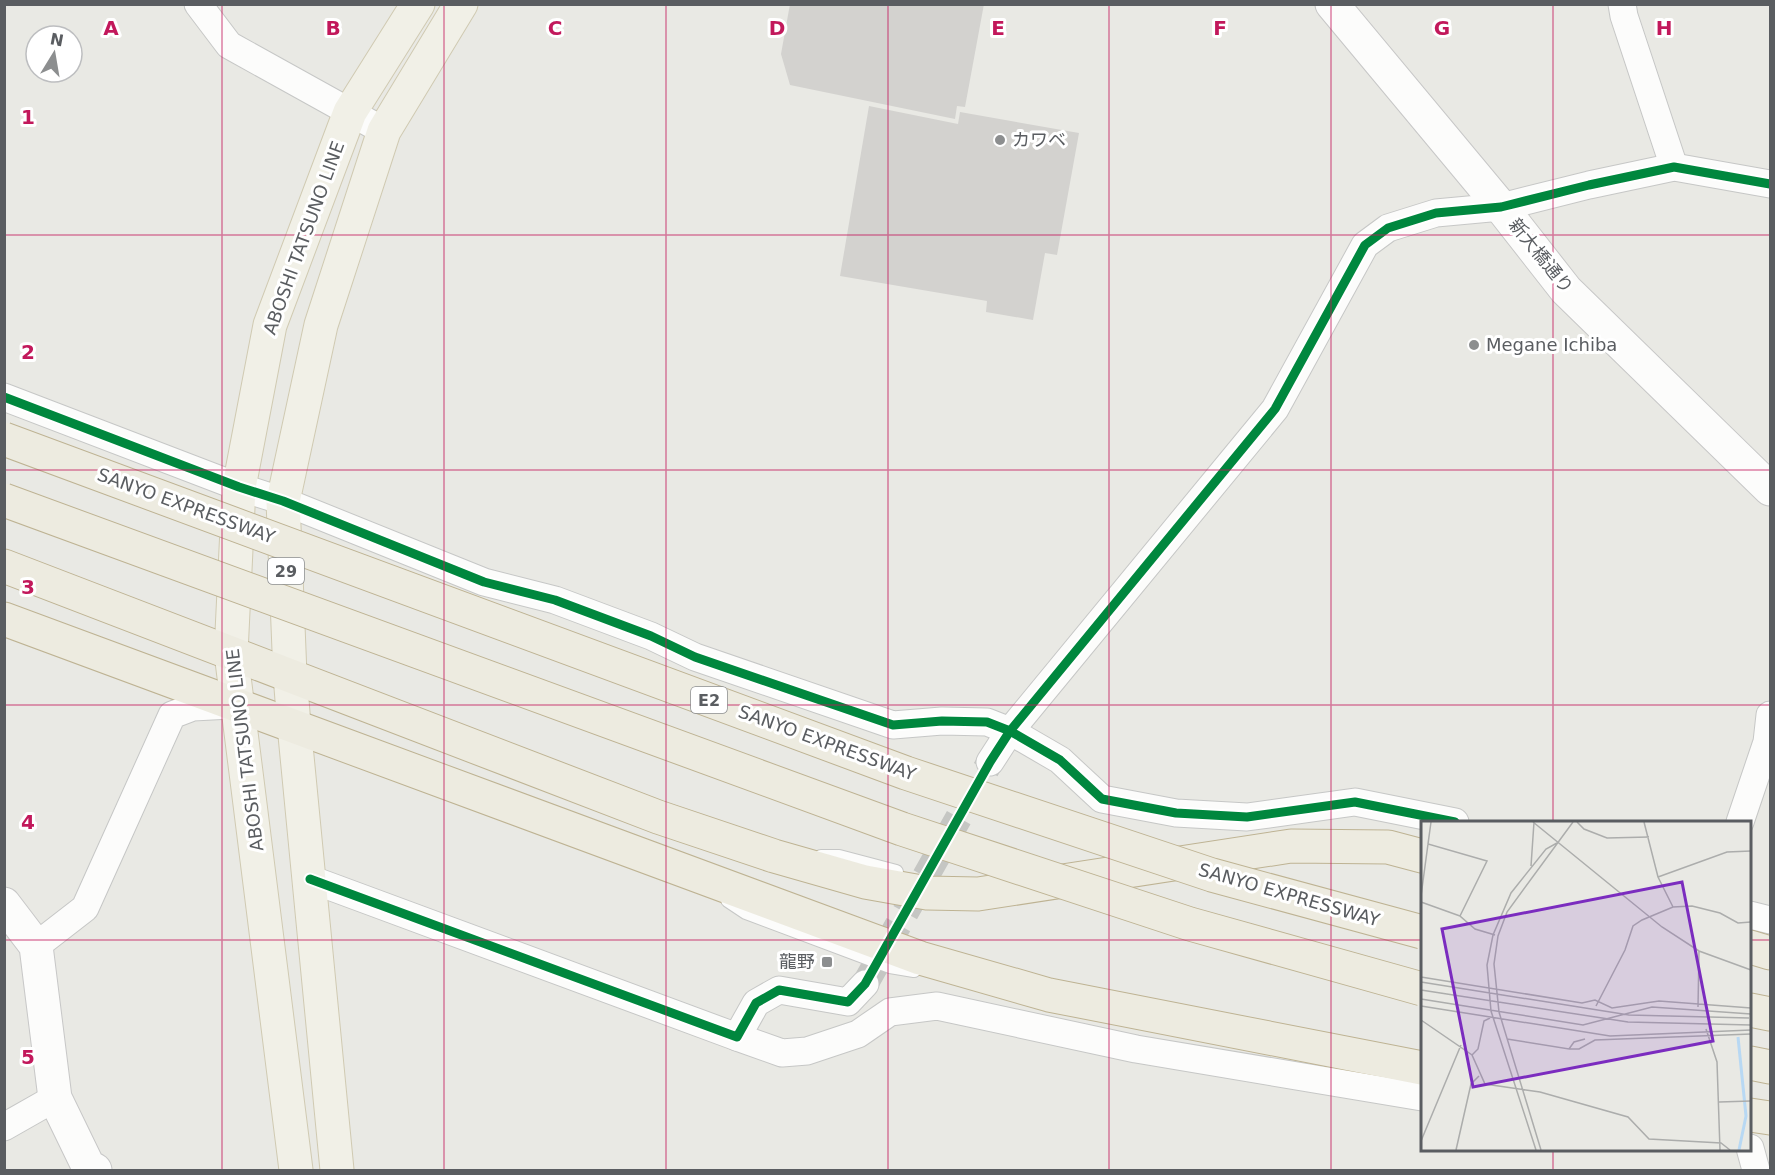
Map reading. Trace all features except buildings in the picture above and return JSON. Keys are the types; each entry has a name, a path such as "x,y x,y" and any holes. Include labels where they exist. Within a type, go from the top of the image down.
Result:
{"highway":[{"name":"SANYO EXPRESSWAY","path":"4,439 906,773 1212,875 1421,932"},
{"path":"4,500 902,829 1190,924 1421,989"},
{"path":"4,566 658,817 774,856 865,882 927,893 978,894 1291,846 1388,847 1421,856"},
{"path":"4,619 920,958 1049,995 1421,1068"},
{"path":"1751,948 1770,953"},
{"path":"1751,1010 1770,1014"},
{"path":"1751,1063 1770,1067"},
{"path":"1751,1115 1770,1118"}],"main road":[{"name":"ABOSHI TATSUNO LINE","path":"296,1170 231,653 239,487 270,325 350,112 418,4"},
{"name":"29","path":"338,1170 294,725 284,501 321,325 384,131 461,4"}],"street":[{"path":"198,4 229,45 384,131"},
{"name":"新大橋通り","path":"1332,4 1501,207 1566,290 1770,489"},
{"path":"1622,4 1674,167"},
{"path":"990,762 1010,732 1275,409 1365,244 1388,228 1436,213 1501,207 1674,167 1770,184"},
{"path":"4,397 239,487 284,501 484,582 555,600 651,636 695,657 892,725 942,721 987,722 1060,759 1102,799 1176,813 1247,817 1355,802 1450,821"},
{"path":"36,946 85,908 172,716 193,707 238,705"},
{"path":"1740,821 1767,742 1770,715"},
{"path":"310,879 782,1053 807,1051 858,1034 890,1012 937,1006 1136,1049 1421,1097"},
{"path":"4,904 36,946 55,1098 88,1166 95,1170"},
{"path":"1751,915 1770,920"},
{"path":"737,1037 756,1003 779,990 848,1002 864,984"},
{"path":"4,1128 7,1124 55,1098"},
{"path":"1751,1139 1770,1142"},
{"path":"1750,1151 1756,1170"}],"tunnel":[{"path":"865,984 990,762"}],"cycle path":[{"path":"310,879 737,1037 756,1003 779,990 848,1002 865,984 990,762 1010,731 1275,409 1365,245 1388,228 1436,213 1501,207 1674,167 1770,184"},
{"path":"4,397 239,487 283,501 484,582 555,600 651,636 695,657 893,725 942,721 987,722 1010,731 1060,760 1102,799 1176,813 1247,817 1355,802 1450,821"}],"place":[{"name":"カワベ","path":"1000,140"},
{"name":"Megane Ichiba","path":"1474,345"},
{"name":"龍野","path":"827,962"}]}
